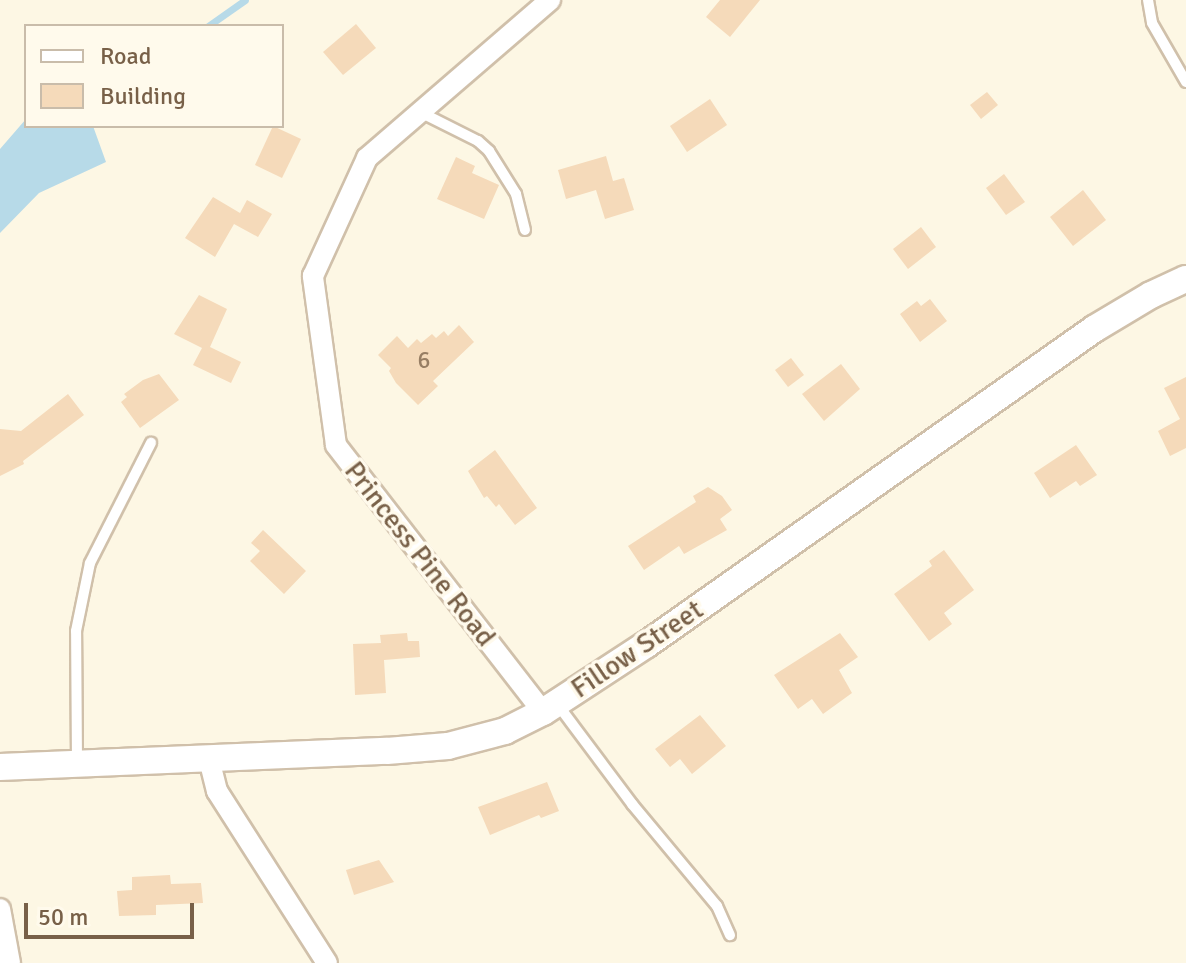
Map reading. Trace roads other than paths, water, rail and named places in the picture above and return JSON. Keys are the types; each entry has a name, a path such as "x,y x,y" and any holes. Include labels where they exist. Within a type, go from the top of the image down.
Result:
{"main road":[{"name":"Fillow Street","path":"0,767 448,746 484,738 550,708 647,644 1094,329 1151,295 1186,279"}],"street":[{"name":"Princess Pine Road","path":"550,0 367,158 313,276 336,445 550,708"},
{"path":"209,759 217,791 327,963"},
{"path":"0,909 10,963"}],"lane":[{"path":"1148,0 1152,23 1186,82"},
{"path":"420,112 478,141 489,151 516,194 525,230"},
{"path":"77,764 76,631 90,563 151,443"},
{"path":"550,708 717,906 730,935"}],"water":[{"path":"24,121 24,128 94,128 106,162 39,193 0,233 0,149"}],"waterway":[{"path":"211,24 245,0"}]}
